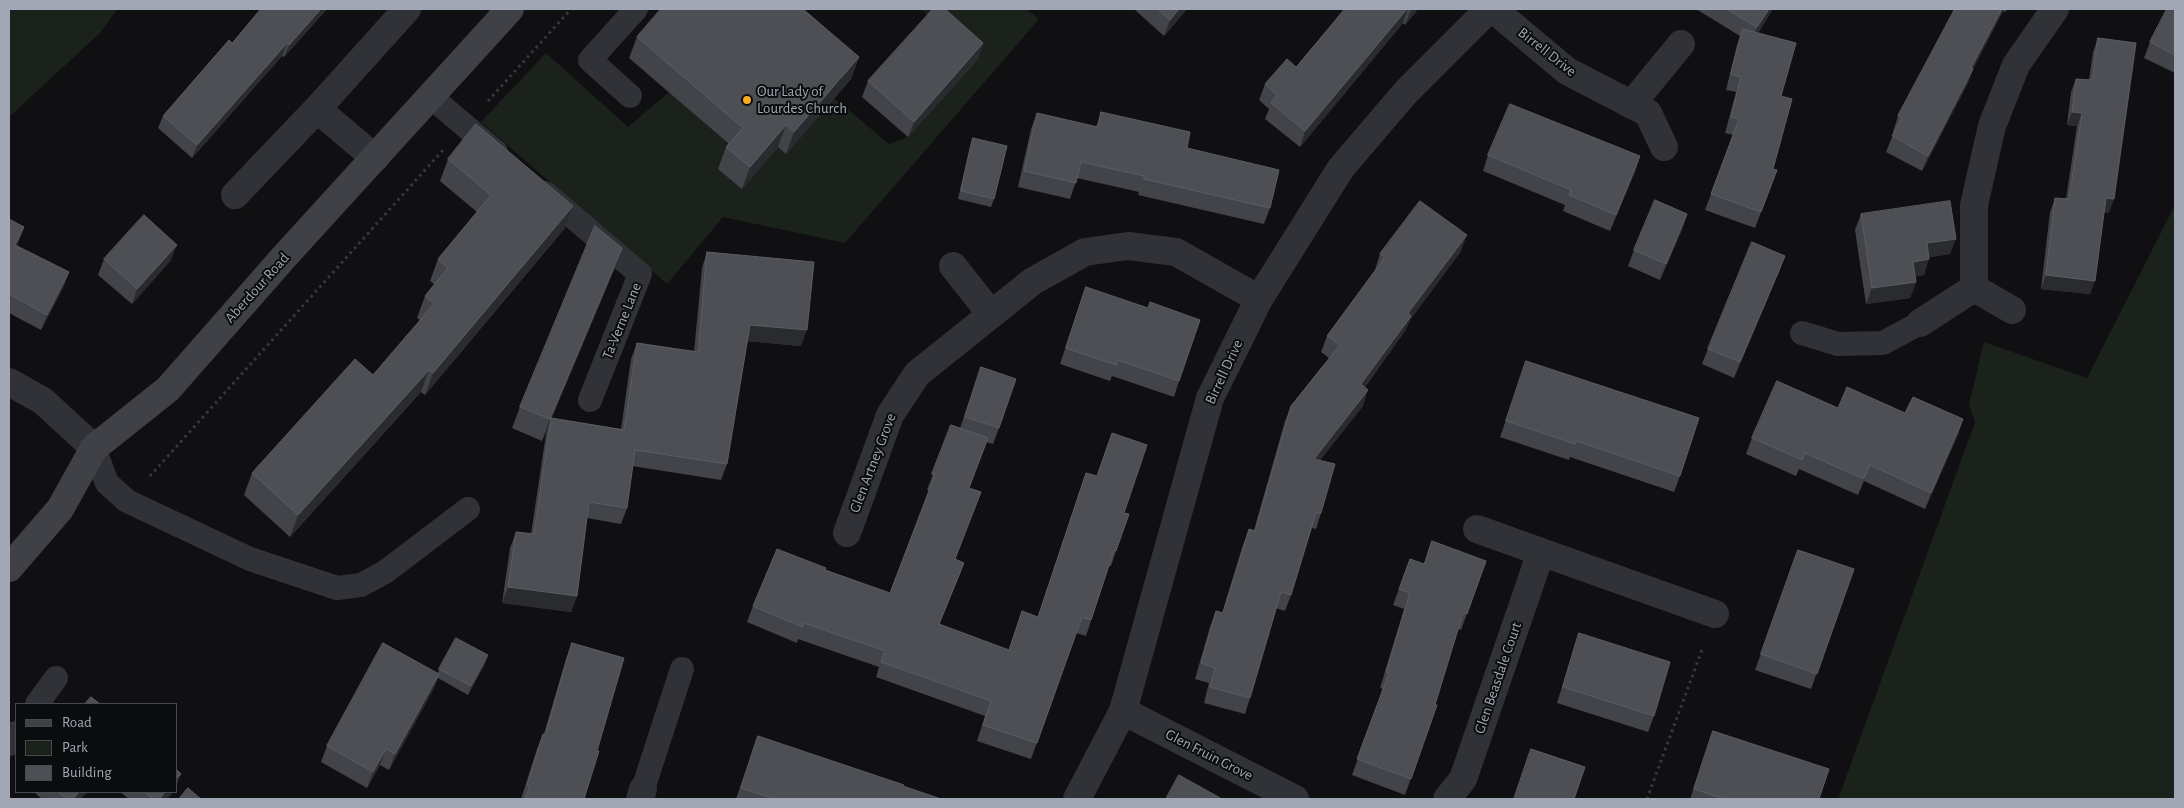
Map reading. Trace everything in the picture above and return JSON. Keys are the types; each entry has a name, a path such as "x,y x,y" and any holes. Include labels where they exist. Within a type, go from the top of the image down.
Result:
{"main road":[{"name":"Aberdour Road","path":"9,568 60,509 94,448 168,389 510,9"}],"street":[{"path":"235,195 317,109 407,9"},
{"name":"Birrell Drive","path":"1077,799 1123,710 1210,398 1259,299 1341,168 1406,92 1489,9"},
{"name":"Birrell Drive","path":"1494,9 1567,71 1648,113 1664,147"},
{"path":"1974,288 1974,204 1992,126 2016,65 2055,9"},
{"path":"1631,105 1681,44"},
{"path":"317,109 375,158"},
{"name":"Glen Artney Grove","path":"847,533 890,415 918,374 1034,281 1085,252 1128,246 1176,252 1259,299"},
{"path":"953,266 991,314"},
{"path":"1974,288 2012,310"},
{"path":"1920,323 1974,288"},
{"path":"9,382 43,401 94,448"},
{"path":"1477,529 1715,614"},
{"name":"Glen Beasdale Court","path":"1448,799 1463,779 1541,552"},
{"name":"Glen Fruin Grove","path":"1123,710 1295,799"}],"lane":[{"path":"630,96 590,60 636,9"},
{"name":"Ta-Verne Lane","path":"431,96 640,274 590,400"},
{"path":"1802,333 1838,344 1883,343 1920,323"},
{"path":"94,448 107,484 127,501 250,559 336,588 361,585 385,572 468,509"},
{"path":"641,794 682,669"},
{"path":"38,703 56,678"}],"path":[{"path":"127,501 571,9"},
{"path":"1647,799 1715,614"}],"green space":[{"path":"9,9 117,9 101,32 10,116"},
{"path":"921,9 1026,9 1039,19 845,243 723,217 667,284 481,122 546,53 628,127 669,92 735,150 742,189 778,147 786,153 828,93 889,144 908,137 977,59"},
{"path":"2175,205 2175,799 1838,799 1975,422 1969,404 1984,342 2087,378"}],"building":[{"path":"261,9 321,9 289,45 287,43 197,145 163,116 229,40 232,43"},
{"name":"Our Lady of Lourdes Church","path":"661,9 803,9 859,57 794,132 786,125 750,167 726,147 743,128 637,37"},
{"path":"933,9 945,9 983,43 914,122 868,81"},
{"path":"1158,9 1179,9 1170,20"},
{"path":"1345,9 1407,9 1305,131 1271,103 1277,95 1265,84 1287,59 1296,67"},
{"path":"1727,9 1769,9 1757,27"},
{"path":"1955,9 2002,9 1928,156 1892,136 1902,118 1898,116"},
{"path":"2167,9 2175,9 2175,55 2150,42"},
{"path":"1743,29 1796,43 1781,96 1792,99 1773,169 1777,170 1761,212 1711,194 1739,119 1731,117 1741,77 1731,74"},
{"path":"2098,38 2136,43 2114,199 2106,198 2095,281 2046,275 2055,198 2069,199 2082,113 2072,112 2076,79 2092,80"},
{"path":"1510,104 1640,156 1616,215 1569,195 1571,190 1488,155"},
{"path":"1101,112 1190,132 1187,148 1279,170 1270,208 1144,179 1144,176 1081,162 1076,183 1024,171 1037,113 1098,127"},
{"path":"476,124 573,206 433,373 429,370 298,515 252,473 355,359 373,375 434,304 425,296 448,268 438,259 491,195 448,159"},
{"path":"973,138 1007,146 994,199 961,191"},
{"path":"1655,200 1687,214 1666,264 1634,250"},
{"path":"1420,201 1467,235 1408,313 1411,316 1361,384 1368,390 1314,459 1335,464 1321,513 1316,512 1291,595 1281,592 1250,698 1210,687 1215,668 1201,663 1216,611 1223,613 1249,529 1255,531 1291,406 1340,345 1327,336 1385,257 1380,254"},
{"path":"1950,201 1956,239 1927,243 1929,259 1913,262 1916,282 1872,288 1861,214"},
{"path":"144,215 177,245 137,289 104,259"},
{"path":"9,219 24,227 15,245 69,272 47,315 9,294"},
{"path":"595,226 622,248 550,419 520,407"},
{"path":"1752,242 1785,256 1740,362 1708,349"},
{"path":"707,252 814,262 807,330 750,325 727,464 635,450 627,508 589,502 577,596 508,587 516,532 534,534 551,418 624,430 637,343 698,352"},
{"path":"1086,287 1148,308 1150,302 1200,320 1179,381 1118,360 1116,365 1066,348"},
{"path":"1526,361 1699,418 1680,476 1576,441 1575,444 1506,421"},
{"path":"981,367 1016,379 999,428 965,417"},
{"path":"1777,381 1838,408 1847,387 1905,413 1913,397 1963,419 1931,493 1870,465 1864,479 1805,453 1802,460 1752,438"},
{"path":"951,425 988,438 969,488 981,492 955,559 964,563 939,624 1009,650 1022,611 1038,617 1086,473 1097,476 1112,433 1147,445 1124,513 1129,514 1116,551 1114,550 1091,620 1082,617 1037,743 983,725 991,701 881,662 885,651 804,623 802,627 753,606 777,549 826,568 825,570 890,593 935,475 932,474"},
{"path":"1432,541 1486,561 1467,614 1463,613 1435,705 1437,705 1411,779 1357,759 1389,673 1386,672 1410,593 1399,589 1410,559 1424,564"},
{"path":"1798,550 1854,569 1817,674 1761,654"},
{"path":"1579,633 1670,662 1654,716 1563,687"},
{"path":"456,638 488,655 471,686 439,669"},
{"path":"383,643 439,674 395,754 386,749 373,772 327,746"},
{"path":"572,643 624,658 597,751 599,751 584,799 525,799 530,786 527,785 543,734 545,734"},
{"path":"91,697 99,703 86,703"},
{"path":"1713,731 1829,769 1819,799 1724,799 1694,789"},
{"path":"758,736 941,799 775,799 741,788"},
{"path":"1531,749 1585,767 1574,799 1514,799"},
{"path":"1179,775 1222,799 1166,799"},
{"path":"188,788 201,799 179,799"},
{"path":"59,793 78,793 73,799 67,799"},
{"path":"146,793 164,793 159,799 153,799"}],"place":[{"name":"Our Lady of Lourdes Church","path":"747,100"}]}
